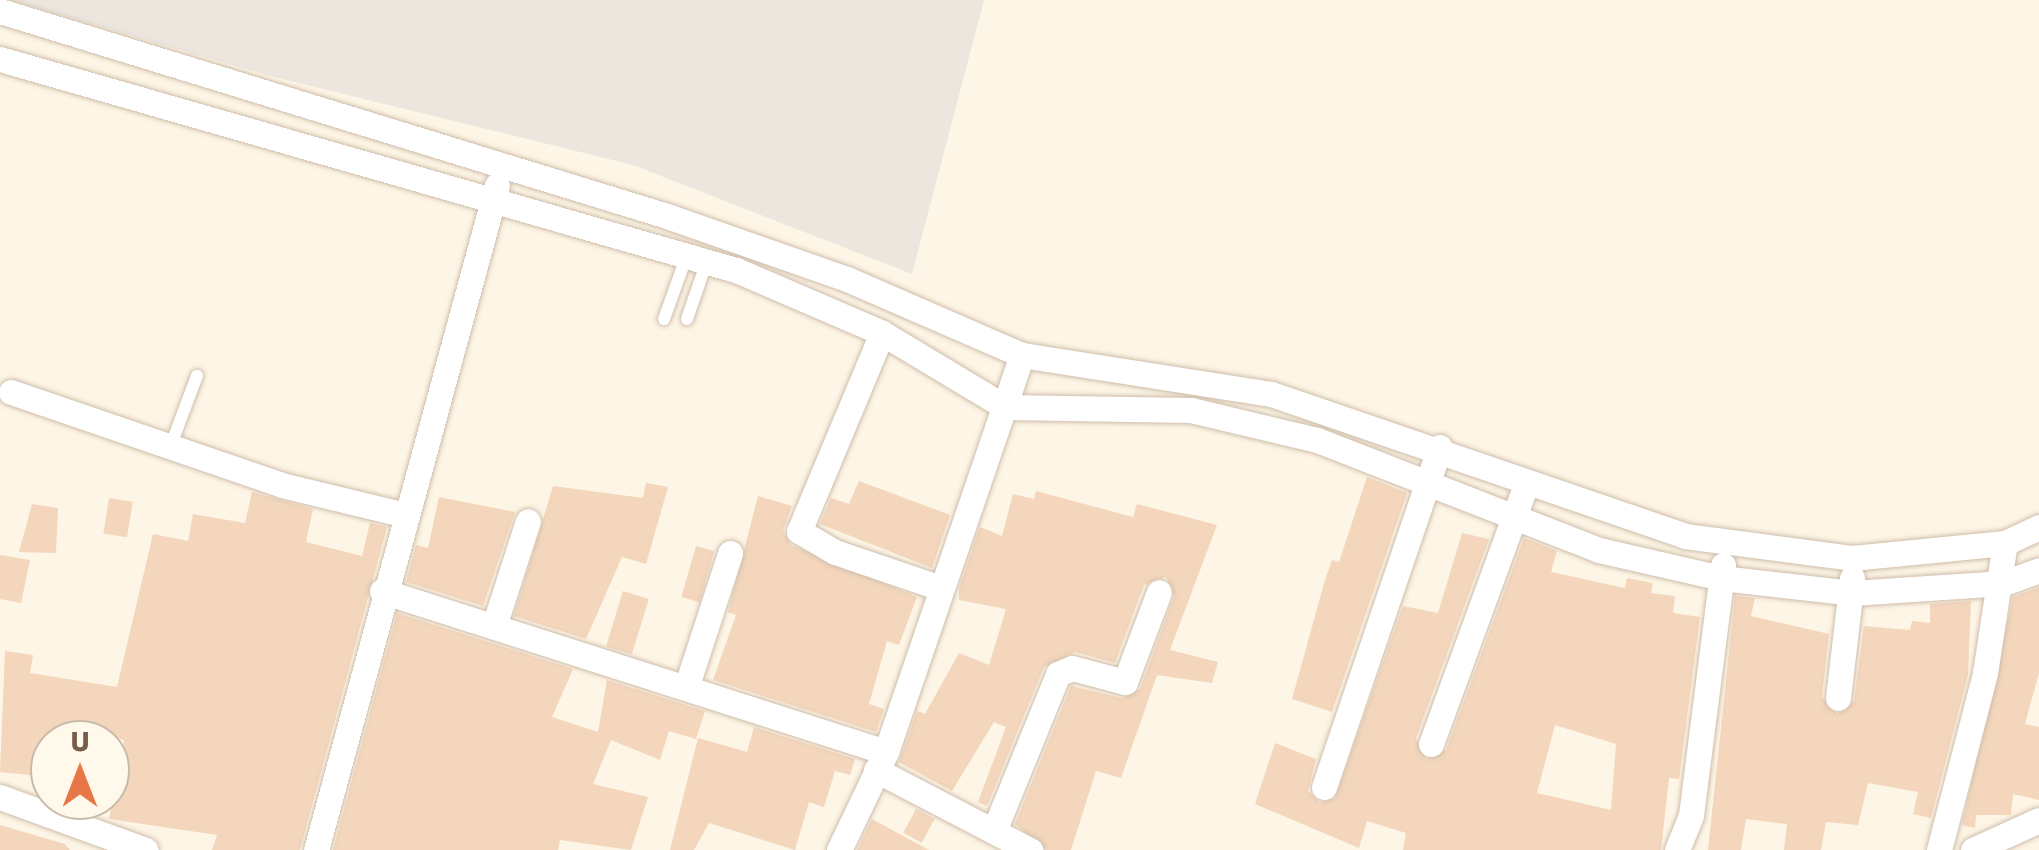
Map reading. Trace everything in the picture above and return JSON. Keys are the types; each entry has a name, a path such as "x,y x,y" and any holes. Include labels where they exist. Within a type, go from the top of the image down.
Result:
{"street":[{"path":"0,10 498,180 697,258 806,295 1007,401 1191,410 1434,465 1519,502 1724,560 1852,576 2004,565"},
{"path":"0,59 498,180 848,279 1019,362 1271,394 1519,502 1724,560 1852,576 2004,565 2039,570"},
{"path":"316,850 382,591 498,180"},
{"path":"882,333 800,531 835,552 941,588"},
{"path":"839,850 881,761 1019,362"},
{"path":"10,392 282,486 406,515"},
{"path":"1324,787 1434,465"},
{"path":"1431,744 1519,502"},
{"path":"494,626 528,520"},
{"path":"1939,850 2004,565 2039,527"},
{"path":"686,688 730,554"},
{"path":"1678,850 1691,815 1724,560"},
{"path":"1838,698 1852,576"},
{"path":"382,591 686,688 881,761 1030,850"},
{"path":"994,831 1058,674 1072,668 1126,682 1159,592"},
{"path":"0,797 146,850"},
{"path":"1974,850 2039,820"}],"lane":[{"path":"664,319 697,258"},
{"path":"686,319 697,258"},
{"path":"171,445 196,376"}],"shaded area":[{"path":"10,0 984,0 912,274 633,165 266,75"}],"building":[{"path":"1367,477 1407,493 1332,712 1292,699 1325,580 1332,560 1339,562"},
{"path":"859,481 950,515 932,568 820,524 831,498 849,504"},
{"path":"646,483 668,487 646,564 622,557 586,639 514,616 553,486 643,498"},
{"path":"1036,491 1133,517 1137,504 1217,525 1170,650 1218,662 1212,683 1157,675 1121,778 1096,771 1071,850 1046,850 1015,824 1071,686 1122,698 1140,689 1174,597 1166,577 1144,585 1115,663 1075,652 1044,667 987,806 978,802 1006,727 994,722 952,791 899,762 917,711 925,714 959,653 989,665 1006,609 959,600 959,588 980,527 1002,536 1013,494 1034,499"},
{"path":"252,492 313,509 306,542 362,556 370,523 387,527 300,850 212,850 217,835 116,820 130,820 130,720 30,720 30,775 0,772 5,651 33,655 30,673 117,687 153,534 188,541 193,514 245,523"},
{"path":"758,496 792,506 783,531 791,545 917,597 899,645 887,641 869,704 884,709 876,732 713,680 736,615 728,612"},
{"path":"439,497 515,512 483,606 406,582 416,545 428,548"},
{"path":"109,498 133,502 127,537 103,534"},
{"path":"32,504 58,508 56,553 19,552"},
{"path":"1462,533 1489,539 1416,738 1426,759 1446,750 1524,538 1557,551 1551,572 1625,588 1627,578 1653,583 1651,593 1675,596 1673,613 1700,617 1679,779 1669,778 1661,850 1403,850 1406,833 1367,821 1359,848 1255,804 1275,743 1316,759 1308,791 1320,803 1335,798 1403,606 1438,613","holes":["1555,725 1616,744 1611,810 1537,793"]},
{"path":"696,546 714,551 700,602 681,597"},
{"path":"0,555 30,560 21,603 0,599"},
{"path":"2039,587 2039,673 2025,724 2039,727 2039,800 2013,794 2011,815 1976,815 1975,828 1962,825 2013,597"},
{"path":"623,591 649,599 632,654 606,646"},
{"path":"1735,596 1755,598 1751,616 1829,634 1822,697 1837,714 1854,701 1864,626 1910,630 1912,621 1930,623 1930,604 1971,601 1968,675 1931,818 1913,814 1918,792 1868,783 1858,825 1826,822 1821,850 1784,850 1787,824 1746,819 1741,850 1708,850"},
{"path":"397,613 573,669 552,717 598,732 607,680 705,711 696,739 669,731 660,760 611,740 593,784 648,797 631,850 560,840 558,850 333,850"},
{"path":"754,727 855,759 850,775 835,771 824,807 809,802 795,850 709,823 694,850 670,850 698,738 747,752"},
{"path":"916,809 935,819 922,843 903,833"},
{"path":"872,819 929,850 857,850"},
{"path":"0,825 65,844 70,850 0,850"}]}
